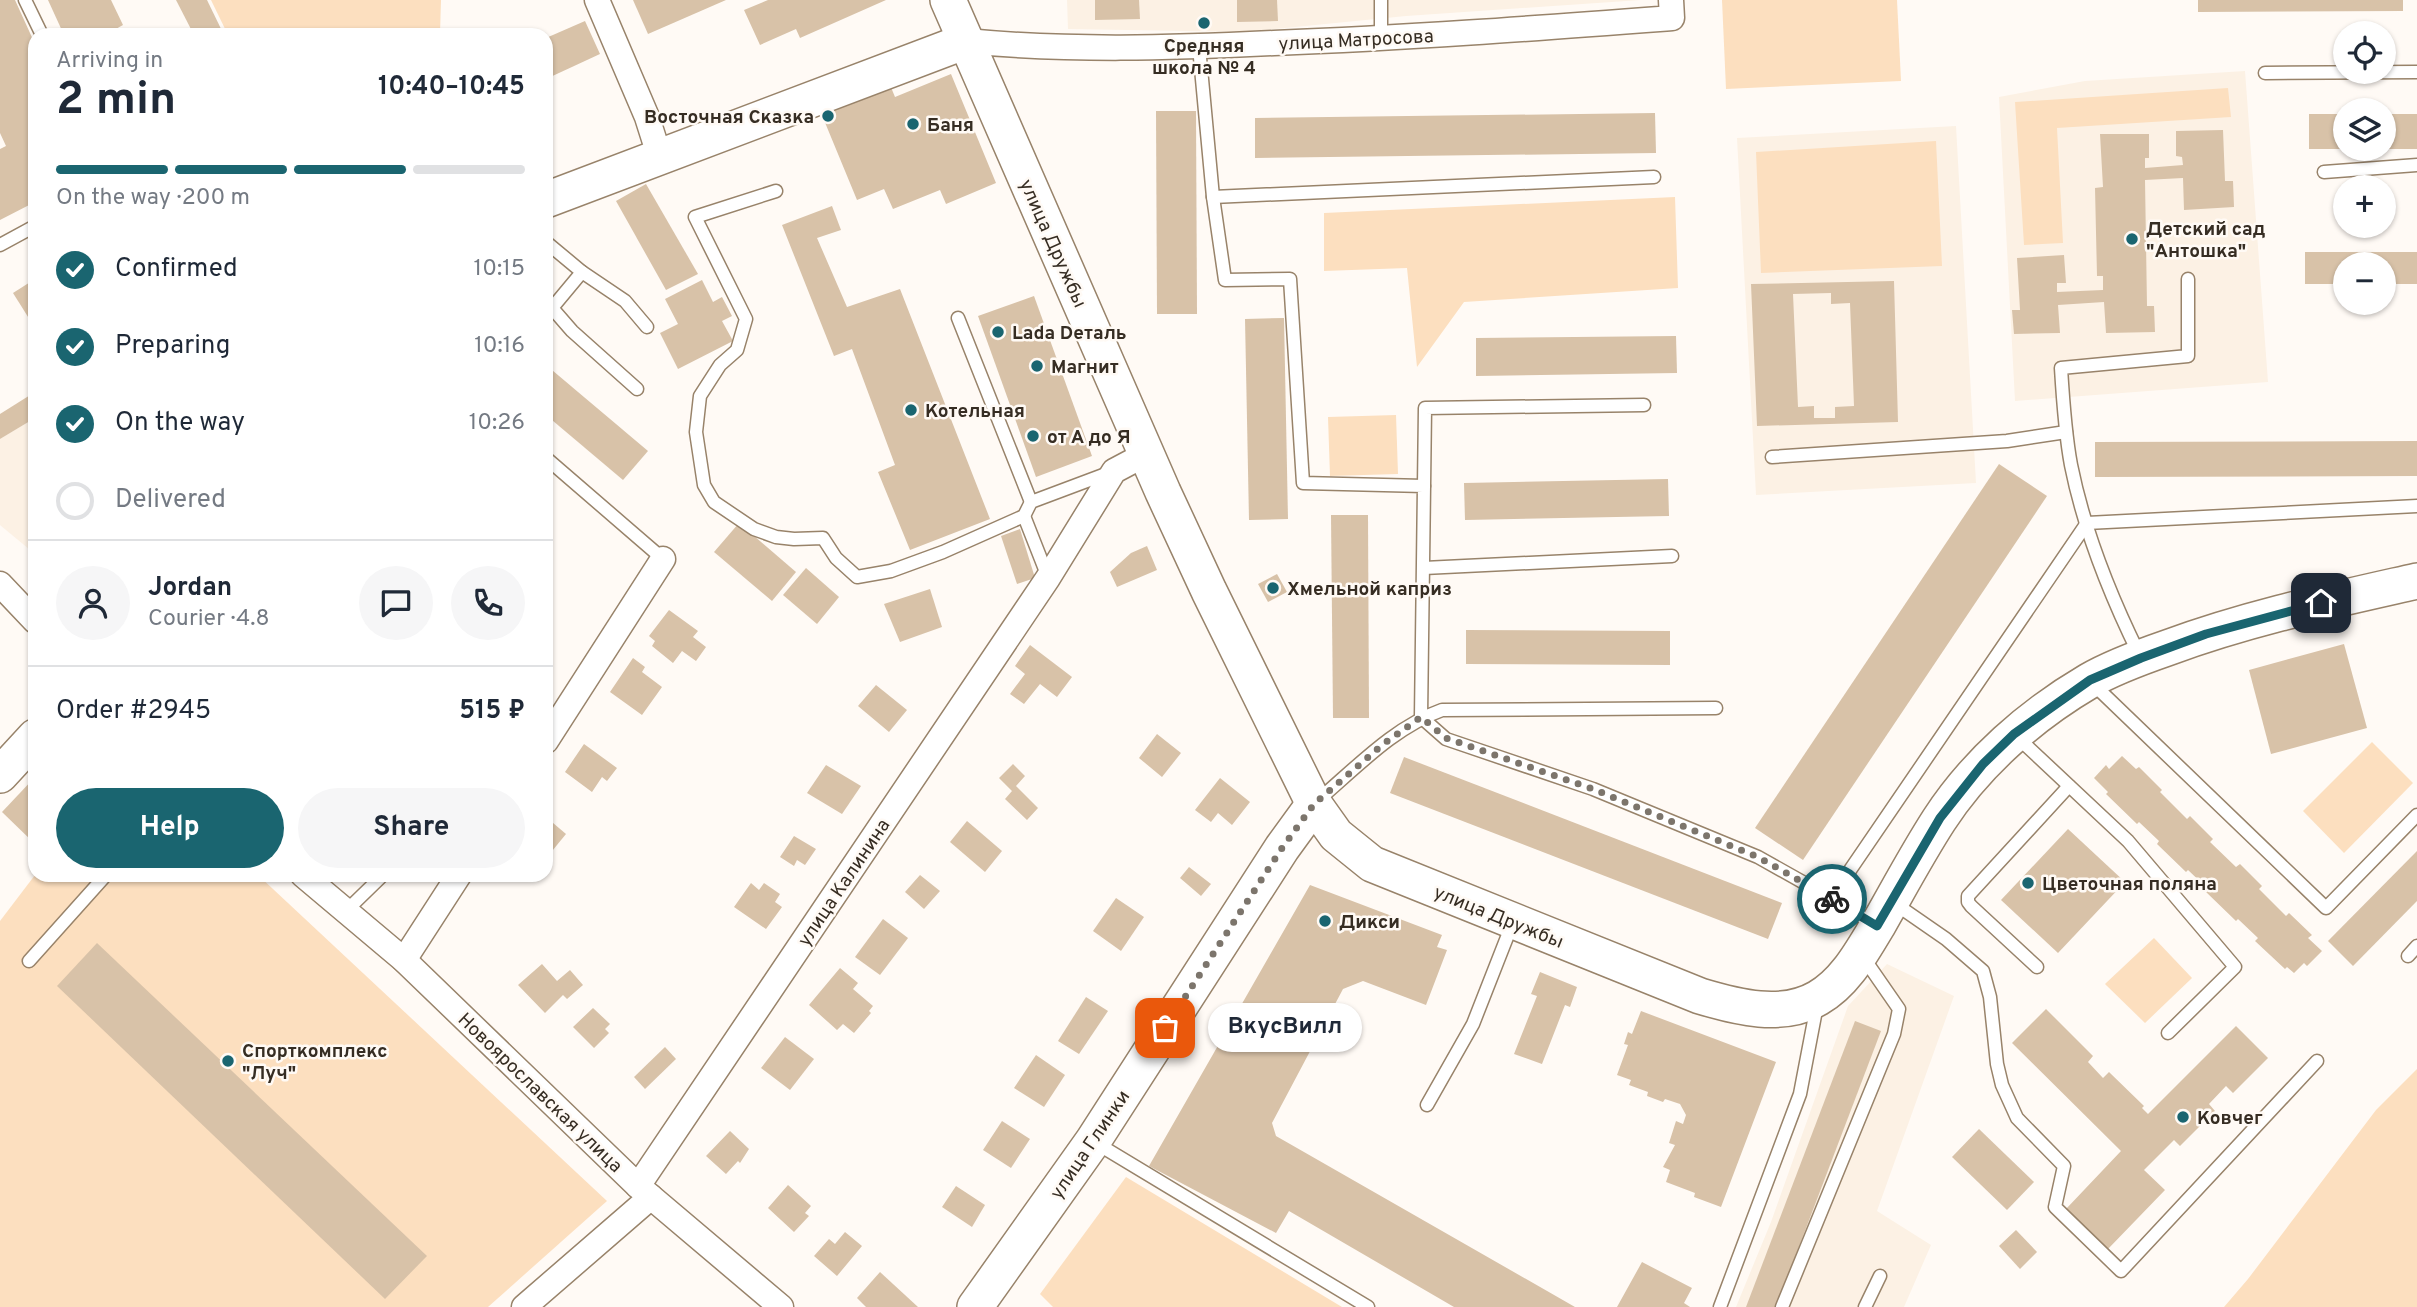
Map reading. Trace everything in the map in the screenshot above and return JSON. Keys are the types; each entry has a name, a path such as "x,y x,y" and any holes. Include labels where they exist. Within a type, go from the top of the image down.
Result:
{"street":[{"path":"597,0 647,117 660,159"},
{"name":"улица Дружбы","path":"948,0 1146,454 1209,591 1314,804 1336,835 1372,864 1700,996 1730,1005 1763,1010 1794,1006 1818,998 1848,972 1940,818 1983,764 2014,734 2090,680 2206,634 2417,580"},
{"name":"улица Матросова","path":"553,197 966,41 1093,48 1199,47 1381,39 1672,18 1671,0"},
{"path":"1114,471 1146,454"},
{"name":"улица Калинина","path":"524,1307 645,1192 1048,578 1114,471"},
{"path":"553,730 663,559"},
{"path":"0,584 28,614"},
{"path":"0,775 28,745"},
{"name":"улица Глинки","path":"975,1307 1093,1141 1282,848 1314,804"},
{"name":"Новоярославская улица","path":"311,882 404,960 645,1192 781,1307"},
{"path":"404,960 454,882"}],"lane":[{"path":"25,0 39,28"},
{"path":"1381,0 1381,39"},
{"path":"1199,47 1213,197 1225,280 1290,279 1303,483 1424,485"},
{"path":"2265,73 2417,72"},
{"path":"2324,172 2417,165"},
{"path":"1213,197 1654,177"},
{"path":"776,191 695,217 746,319 737,350 720,365 700,396 696,432 704,485 713,502 754,529 794,539 823,538 836,558 856,577 891,571 1024,516 1031,502 1114,471"},
{"path":"0,245 28,230"},
{"path":"553,248 582,272 625,301 647,327"},
{"path":"553,299 582,272"},
{"path":"2141,658 2117,610 2071,468 2061,368 2188,356 2188,279"},
{"path":"553,308 572,331 637,389"},
{"path":"958,318 1031,502"},
{"path":"1421,717 1426,408 1644,405"},
{"path":"1772,457 2007,440 2066,432"},
{"path":"553,463 663,559"},
{"path":"2087,523 2417,506"},
{"path":"1024,516 1048,578"},
{"path":"1831,898 2087,523"},
{"path":"1424,568 1672,556"},
{"path":"2090,680 2326,908 2417,815"},
{"path":"1314,804 1382,745 1421,717 1442,710 1716,708"},
{"path":"1421,717 1446,738 1593,789 1758,857 1876,927 1947,939 1983,971 1990,997 2001,1085 2017,1118 2064,1166 2054,1207 2120,1271 2317,1061"},
{"path":"2014,734 2128,841 2235,967 2168,1033"},
{"path":"2037,967 1968,902 1968,896 2070,786"},
{"path":"29,961 100,882"},
{"path":"345,912 376,882"},
{"path":"1427,1105 1474,1024 1513,922"},
{"path":"1782,1307 1894,1034 1899,1009 1876,927"},
{"path":"1720,1307 1800,1094 1818,998"},
{"path":"1093,1141 1368,1307"},
{"path":"1865,1307 1880,1276"}],"shaded area":[{"path":"211,0 441,0 440,28 225,28"},
{"name":"Средняя школа № 4","path":"1067,0 1641,0 1406,16 1246,32 1068,29"},
{"path":"1722,0 1897,0 1901,81 1726,89"},
{"name":"Детский сад \"Антошка\"","path":"2245,71 2268,382 2015,401 1999,97 2085,81"},
{"path":"2228,88 2231,117 2057,128 2063,243 2024,245 2015,102"},
{"path":"1956,126 1976,483 1756,495 1737,138"},
{"path":"1936,141 1942,266 1761,273 1756,152"},
{"path":"1675,197 1678,288 1464,302 1417,367 1407,268 1324,271 1324,213"},
{"path":"1396,415 1398,474 1330,476 1328,417"},
{"path":"28,422 28,548 0,525 0,439"},
{"path":"2372,742 2413,783 2344,853 2303,811"},
{"name":"Спорткомплекс \"Луч\"","path":"30,882 265,882 607,1201 488,1307 0,1307 0,921"},
{"path":"2154,938 2192,978 2145,1023 2105,984"},
{"path":"1887,964 1954,996 1877,1211 1931,1245 1904,1307 1736,1307 1771,1222 1848,1006"},
{"path":"2417,1069 2417,1307 2224,1307 2376,1110"},
{"path":"1126,1177 1342,1307 1053,1307 1040,1294"}],"building":[{"path":"0,0 15,0 28,29 28,206 0,220 0,149 6,146 0,133"},
{"path":"48,0 111,0 123,25 118,28 61,28"},
{"path":"176,0 207,0 221,28 190,28"},
{"path":"633,0 726,0 648,34"},
{"path":"768,0 886,0 800,38 796,29 760,45 744,10"},
{"path":"1095,0 1139,0 1140,19 1095,20"},
{"path":"1237,0 1277,0 1278,21 1237,22"},
{"path":"2198,0 2403,0 2403,11 2198,12"},
{"path":"585,21 600,54 553,76 553,35"},
{"name":"Баня","path":"951,74 996,183 946,204 940,190 893,209 884,189 857,200 819,108 888,80 895,97"},
{"path":"1156,111 1196,111 1197,314 1157,314"},
{"path":"1655,113 1656,153 1255,158 1255,118"},
{"path":"2309,114 2333,114 2333,149 2309,149"},
{"path":"2396,114 2417,114 2417,149 2396,149"},
{"path":"2223,130 2225,181 2233,181 2234,207 2184,210 2183,178 2145,180 2147,306 2154,306 2155,332 2106,333 2104,302 2058,305 2060,333 2014,334 2012,310 2020,310 2017,258 2064,255 2066,283 2057,283 2057,292 2103,290 2103,276 2097,276 2095,188 2103,187 2100,134 2149,134 2149,158 2145,158 2145,168 2183,165 2182,157 2176,156 2176,131"},
{"path":"646,184 698,274 666,290 616,201"},
{"name":"Котельная","path":"832,206 841,230 817,238 847,307 900,289 990,519 910,550 878,472 895,465 852,349 834,356 782,225"},
{"path":"2305,252 2333,252 2333,284 2305,284"},
{"path":"2396,252 2417,252 2417,284 2396,284"},
{"path":"702,280 713,302 722,297 732,316 722,321 733,341 678,369 660,333 678,324 665,299"},
{"path":"1894,281 1898,422 1757,426 1751,284","holes":["1831,293 1831,304 1850,303 1854,406 1835,407 1835,418 1814,418 1814,406 1798,407 1793,294"]},
{"path":"28,283 28,317 13,293"},
{"path":"1034,296 1092,456 1036,477 978,316"},
{"path":"1284,318 1288,519 1249,520 1245,319"},
{"path":"1676,336 1677,373 1476,376 1476,338"},
{"path":"553,371 648,451 623,480 553,421"},
{"path":"28,396 28,422 0,439 0,414"},
{"path":"2417,441 2417,476 2095,477 2095,442"},
{"path":"1999,464 2047,496 1803,860 1755,828"},
{"path":"1668,479 1669,516 1465,520 1464,483"},
{"path":"1331,515 1368,515 1369,718 1333,718"},
{"path":"739,523 796,572 772,601 714,552"},
{"path":"1020,529 1035,578 1017,584 1001,536"},
{"path":"1147,546 1157,570 1117,587 1110,572 1131,553"},
{"path":"806,568 839,597 817,624 783,595"},
{"name":"Хмельной каприз","path":"1277,574 1287,592 1268,602 1258,584"},
{"path":"930,589 942,627 900,642 884,604"},
{"path":"669,610 698,631 693,637 706,647 696,661 682,651 673,663 652,646 655,641 649,636"},
{"path":"1466,630 1670,631 1670,665 1466,664"},
{"path":"2344,644 2367,728 2271,754 2249,670"},
{"path":"1030,645 1072,677 1057,697 1040,684 1024,704 1010,694 1025,674 1015,666"},
{"path":"633,658 645,667 642,672 662,687 642,715 610,692"},
{"path":"876,685 907,710 889,732 858,706"},
{"path":"1157,734 1181,753 1162,777 1139,758"},
{"path":"584,744 617,768 607,781 602,777 592,792 565,772"},
{"path":"2122,756 2136,769 2139,767 2187,819 2190,816 2213,839 2210,842 2236,867 2240,864 2262,886 2259,889 2286,916 2289,913 2312,935 2308,938 2322,951 2307,966 2304,963 2294,973 2287,967 2285,969 2255,941 2258,938 2206,892 2209,890 2157,844 2159,841 2106,794 2108,792 2094,778 2106,765 2109,769"},
{"path":"1404,757 1782,903 1768,939 1390,793"},
{"path":"1013,764 1025,776 1016,786 1038,808 1027,820 1005,799 1012,791 999,778"},
{"path":"826,765 861,786 842,814 807,793"},
{"path":"1220,778 1250,802 1232,825 1218,813 1211,822 1195,810"},
{"path":"28,784 28,837 2,812"},
{"path":"967,821 1002,851 985,872 950,842"},
{"path":"553,823 566,834 553,850"},
{"path":"2068,829 2125,882 2058,953 2001,900"},
{"path":"794,836 816,849 805,865 797,860 794,866 780,857"},
{"path":"2417,851 2417,901 2353,966 2328,941"},
{"path":"1189,867 1211,884 1201,896 1180,878"},
{"path":"920,875 940,891 924,909 905,892"},
{"path":"751,883 759,890 764,883 780,894 775,902 782,907 766,929 734,907"},
{"path":"1310,885 1442,935 1437,947 1447,950 1426,1005 1363,981 1343,989 1272,1123 1276,1136 1575,1307 1454,1307 1289,1211 1276,1233 1149,1166"},
{"path":"1116,898 1144,917 1121,951 1093,931"},
{"path":"883,919 908,938 880,975 855,957"},
{"path":"97,943 427,1256 385,1299 57,986"},
{"path":"542,964 557,981 570,970 583,985 567,999 563,995 545,1013 518,985"},
{"path":"840,968 858,983 853,989 873,1006 869,1011 871,1013 854,1033 843,1024 837,1030 809,1005"},
{"path":"1540,972 1577,987 1570,1007 1565,1005 1542,1064 1514,1054 1537,996 1531,994"},
{"path":"1086,997 1108,1011 1079,1054 1058,1041"},
{"path":"593,1008 610,1024 605,1029 609,1033 594,1048 573,1027"},
{"path":"2046,1009 2093,1056 2088,1062 2103,1078 2109,1072 2144,1106 2142,1108 2148,1114 2236,1026 2268,1058 2233,1093 2226,1086 2209,1104 2215,1111 2180,1146 2174,1140 2144,1170 2165,1190 2108,1249 2066,1209 2121,1151 2012,1043"},
{"path":"1641,1011 1776,1062 1721,1207 1666,1182 1670,1170 1663,1167 1675,1145 1669,1143 1676,1121 1683,1124 1686,1115 1680,1104 1647,1096 1648,1092 1629,1085 1631,1080 1617,1075 1628,1045 1624,1044 1628,1032 1632,1034"},
{"path":"1855,1021 1881,1031 1776,1307 1746,1307"},
{"path":"785,1037 814,1059 790,1090 761,1068"},
{"path":"665,1047 676,1059 645,1089 634,1077"},
{"path":"1036,1055 1065,1075 1044,1107 1014,1088"},
{"path":"1002,1121 1030,1139 1011,1168 983,1150"},
{"path":"1979,1129 2034,1182 2007,1210 1952,1157"},
{"path":"730,1131 749,1149 740,1163 738,1161 726,1174 706,1156"},
{"path":"788,1185 811,1206 805,1213 809,1216 794,1232 768,1208"},
{"path":"956,1186 985,1205 972,1227 942,1207"},
{"path":"2016,1230 2037,1252 2020,1269 1999,1246"},
{"path":"845,1232 862,1246 837,1276 814,1256 829,1239 835,1244"},
{"path":"1642,1262 1692,1288 1684,1303 1690,1307 1617,1307"},
{"path":"880,1272 918,1307 866,1307 857,1298"}],"way so far":[{"path":"1165,1028 1282,848 1314,804 1382,745 1421,717 1446,738 1593,789 1758,857 1832,899"}],"place":[{"name":"Средняя школа № 4","path":"1204,23"},
{"name":"Восточная Сказка","path":"828,116"},
{"name":"Баня","path":"913,124"},
{"name":"Детский сад \"Антошка\"","path":"2132,239"},
{"name":"Lada Dеталь","path":"998,332"},
{"name":"Магнит","path":"1037,366"},
{"name":"Котельная","path":"911,410"},
{"name":"от А до Я","path":"1033,436"},
{"name":"Хмельной каприз","path":"1273,588"},
{"name":"Цветочная поляна","path":"2028,883"},
{"name":"Дикси","path":"1325,921"},
{"name":"ВкусВилл","path":"1165,1028"},
{"name":"Спорткомплекс \"Луч\"","path":"228,1061"},
{"name":"Ковчег","path":"2183,1117"}],"route":[{"path":"1832,899 1877,926 1940,818 1983,764 2014,734 2090,680 2206,634 2321,603"}]}
